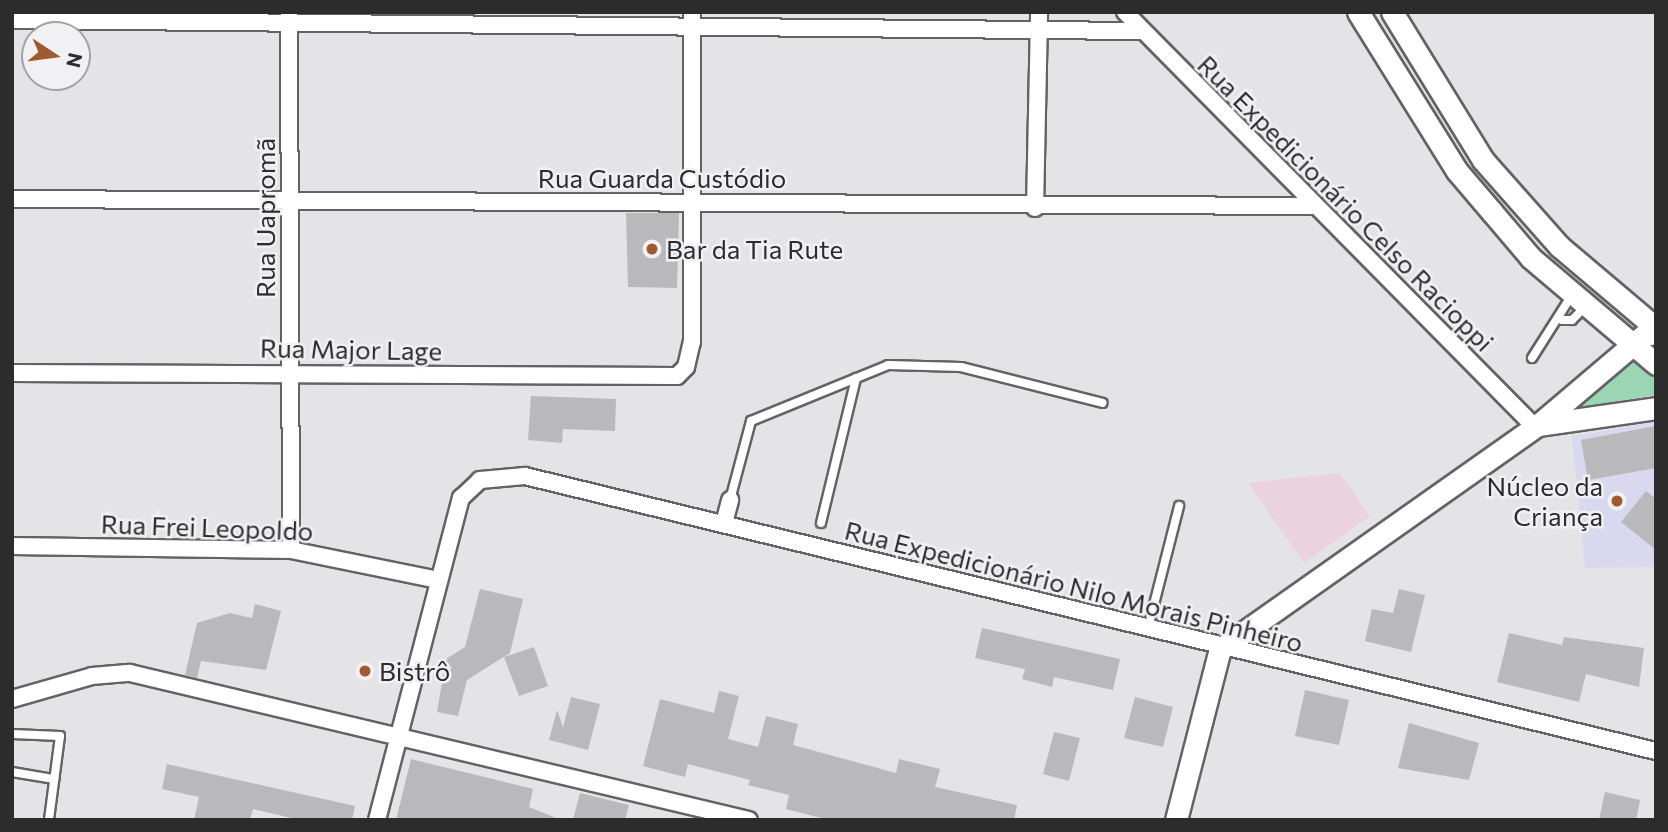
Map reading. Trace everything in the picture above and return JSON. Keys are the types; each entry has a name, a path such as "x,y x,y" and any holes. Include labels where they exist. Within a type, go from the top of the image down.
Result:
{"street":[{"path":"1035,208 1040,12"},
{"name":"Rua Expedicionário Celso Racioppi","path":"1125,12 1311,206 1536,426"},
{"path":"1358,12 1457,171 1579,301 1656,364"},
{"path":"1176,820 1220,649 1536,426 1631,345 1656,331 1559,246 1483,160 1392,12"},
{"path":"12,20 161,17 692,19 1142,31"},
{"name":"Rua Uapromã","path":"289,17 290,550"},
{"path":"689,201 692,19"},
{"name":"Rua Guarda Custódio","path":"12,199 689,201 1035,208 1311,206"},
{"name":"Rua Major Lage","path":"12,373 290,372 663,378 686,367 692,342 689,201"},
{"path":"1536,426 1656,408"},
{"name":"Rua Expedicionário Nilo Morais Pinheiro","path":"439,580 461,498 480,480 525,476 724,523 1220,649 1656,751"},
{"path":"724,523 730,500"},
{"name":"Rua Frei Leopoldo","path":"12,546 290,550 439,580"},
{"path":"377,820 439,580"},
{"path":"12,699 130,673 749,820"}],"lane":[{"path":"1562,320 1559,310 1579,301"},
{"path":"1562,320 1572,320 1579,301"},
{"path":"1532,358 1562,320"},
{"path":"730,500 751,421 888,365 961,367 1104,402"},
{"path":"821,523 856,378"},
{"path":"1147,631 1178,506"},
{"path":"12,734 60,736 49,820"},
{"path":"12,772 54,779"}],"shaded area":[{"name":"Núcleo da Criança","path":"1656,422 1656,567 1585,568 1572,436"},
{"path":"1340,473 1370,516 1304,563 1248,483"}],"green space":[{"path":"1634,356 1656,372 1656,395 1574,408"}],"building":[{"name":"Bar da Tia Rute","path":"626,213 679,213 677,288 628,287"},
{"path":"531,396 616,399 615,431 563,429 562,443 528,440"},
{"path":"1656,426 1656,468 1588,480 1581,440"},
{"path":"1646,491 1656,499 1656,550 1621,522"},
{"path":"480,589 523,599 510,653 467,680 458,716 437,712 446,659 465,647"},
{"path":"1399,589 1425,595 1411,652 1365,641 1372,609 1393,613"},
{"path":"255,604 281,611 266,670 201,661 197,678 185,675 197,623 230,613 252,618"},
{"path":"982,628 1120,659 1113,690 1054,677 1052,687 1022,679 1025,669 975,658"},
{"path":"1509,633 1562,645 1564,637 1644,648 1639,687 1586,674 1579,702 1497,682"},
{"path":"534,647 548,686 519,696 504,657"},
{"path":"1305,690 1349,700 1339,745 1295,736"},
{"path":"719,691 739,696 728,739 758,747 766,716 798,724 793,745 896,773 899,759 940,769 935,787 1017,805 1014,820 829,820 786,809 789,795 748,785 750,780 688,764 685,777 643,766 660,699 714,713"},
{"path":"571,697 600,704 588,750 549,740 557,710 563,727"},
{"path":"1135,697 1173,707 1163,747 1124,738"},
{"path":"1409,723 1479,743 1469,780 1398,768"},
{"path":"1054,732 1080,738 1069,781 1043,774"},
{"path":"411,759 533,789 529,807 561,820 396,820"},
{"path":"167,764 355,806 352,820 300,820 253,809 250,820 194,820 199,797 162,789"},
{"path":"1605,792 1640,800 1636,820 1599,820"},
{"path":"580,793 629,805 625,820 573,820"}],"place":[{"name":"Bar da Tia Rute","path":"652,249"},
{"name":"Núcleo da Criança","path":"1617,501"},
{"name":"Bistrô","path":"365,671"}]}
